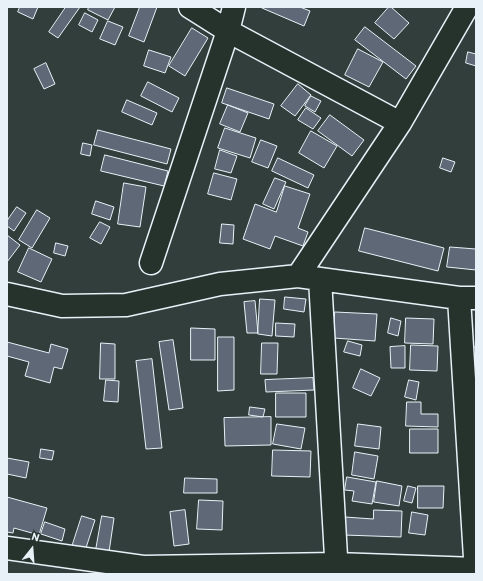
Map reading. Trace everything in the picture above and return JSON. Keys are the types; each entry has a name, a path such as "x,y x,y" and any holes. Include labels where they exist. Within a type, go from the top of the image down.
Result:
{"street":[{"path":"190,7 228,31 400,124"},
{"path":"151,263 228,31 234,7"},
{"path":"298,276 400,124 467,7"},
{"path":"7,294 62,306 126,305 220,284 298,276 467,298 476,574"},
{"path":"320,279 336,569"},
{"path":"7,548 143,567 476,569"}],"building":[{"path":"20,7 38,7 33,19 18,12"},
{"path":"66,7 80,7 58,38 49,32"},
{"path":"89,7 115,7 108,20 88,10"},
{"path":"140,7 157,7 144,42 129,36"},
{"path":"262,7 300,7 310,11 304,26"},
{"path":"389,7 391,7 409,23 394,39 375,23"},
{"path":"85,13 98,20 92,32 79,25"},
{"path":"108,21 123,27 115,45 100,39"},
{"path":"365,27 416,66 406,79 355,40"},
{"path":"192,28 208,38 185,76 169,66"},
{"path":"358,49 383,62 369,87 345,75"},
{"path":"149,50 171,57 165,73 144,66"},
{"path":"468,52 476,54 476,66 466,63"},
{"path":"46,63 55,84 44,89 34,69"},
{"path":"148,82 179,98 172,112 141,96"},
{"path":"298,84 311,95 295,116 281,106"},
{"path":"227,88 274,104 269,119 222,103"},
{"path":"311,96 321,101 315,112 305,106"},
{"path":"127,100 157,113 152,125 122,112"},
{"path":"228,105 248,113 240,132 220,124"},
{"path":"306,108 321,118 313,129 298,120"},
{"path":"330,115 364,140 352,156 318,131"},
{"path":"225,128 256,138 250,158 218,148"},
{"path":"98,130 171,149 167,164 94,145"},
{"path":"311,131 337,146 324,168 299,153"},
{"path":"261,140 277,146 268,168 252,162"},
{"path":"83,143 92,145 90,156 81,154"},
{"path":"220,150 237,156 231,173 215,169"},
{"path":"105,155 168,171 164,186 101,171"},
{"path":"278,158 314,175 308,188 272,171"},
{"path":"443,158 455,162 451,172 440,168"},
{"path":"214,173 237,179 231,200 208,194"},
{"path":"275,178 286,182 274,209 263,204"},
{"path":"124,183 146,187 140,227 118,224"},
{"path":"285,186 310,194 298,228 308,232 303,246 275,236 270,249 243,239 255,204 276,212"},
{"path":"96,201 114,207 110,220 92,214"},
{"path":"17,207 26,213 14,231 7,226 7,221"},
{"path":"37,210 50,218 32,248 19,240"},
{"path":"100,222 110,227 101,244 90,238"},
{"path":"222,224 234,225 233,244 220,243"},
{"path":"365,228 444,248 438,271 359,251"},
{"path":"7,235 20,245 7,262"},
{"path":"56,243 68,246 65,256 54,253"},
{"path":"450,247 476,249 476,270 447,267"},
{"path":"29,248 52,259 41,282 18,272"},
{"path":"285,297 306,299 304,312 284,309"},
{"path":"260,299 275,300 272,336 258,334"},
{"path":"255,301 258,333 247,333 244,302"},
{"path":"335,312 377,314 375,341 334,338"},
{"path":"391,318 401,321 398,336 388,333"},
{"path":"406,318 434,319 433,344 405,343"},
{"path":"276,323 295,324 294,337 276,336"},
{"path":"191,328 215,329 215,360 191,360"},
{"path":"218,337 234,337 234,390 218,391"},
{"path":"173,340 183,408 169,410 159,342"},
{"path":"348,341 362,345 360,356 344,352"},
{"path":"7,342 49,353 51,344 68,349 62,369 54,367 50,383 25,376 29,362 7,356"},
{"path":"101,343 115,344 115,379 100,379"},
{"path":"262,343 278,343 277,374 261,374"},
{"path":"411,345 438,346 437,371 410,370"},
{"path":"405,346 405,368 391,368 390,347"},
{"path":"473,347 476,347 476,367 473,367"},
{"path":"152,359 162,448 146,449 136,361"},
{"path":"361,369 380,378 371,396 353,388"},
{"path":"313,378 314,390 266,392 265,380"},
{"path":"106,380 119,381 118,402 104,401"},
{"path":"409,380 419,382 416,400 405,397"},
{"path":"276,393 306,393 306,417 276,417"},
{"path":"407,402 421,402 421,414 438,414 438,427 406,426"},
{"path":"250,407 265,409 263,417 249,415"},
{"path":"271,417 271,445 225,446 224,418"},
{"path":"277,424 305,428 301,449 273,444"},
{"path":"358,424 381,427 379,449 355,446"},
{"path":"410,429 438,429 438,453 410,453"},
{"path":"41,449 54,451 52,460 40,458"},
{"path":"273,450 311,451 310,477 272,476"},
{"path":"355,452 378,456 374,479 352,475"},
{"path":"7,458 29,462 26,478 7,474"},
{"path":"347,477 376,482 372,504 352,501 354,491 345,490"},
{"path":"185,478 217,479 217,493 184,493"},
{"path":"377,481 402,486 399,506 374,502"},
{"path":"408,486 416,488 412,503 404,501"},
{"path":"418,486 444,486 443,508 418,508"},
{"path":"7,497 47,508 39,535 14,528 13,533 7,532"},
{"path":"199,500 223,501 222,530 197,529"},
{"path":"185,510 189,544 174,546 170,512"},
{"path":"374,510 402,511 401,537 344,535 345,517 373,519"},
{"path":"412,512 428,515 425,535 409,533"},
{"path":"82,516 95,520 84,554 71,550"},
{"path":"102,516 114,518 109,552 96,550"},
{"path":"45,522 65,529 62,541 41,534"}]}
